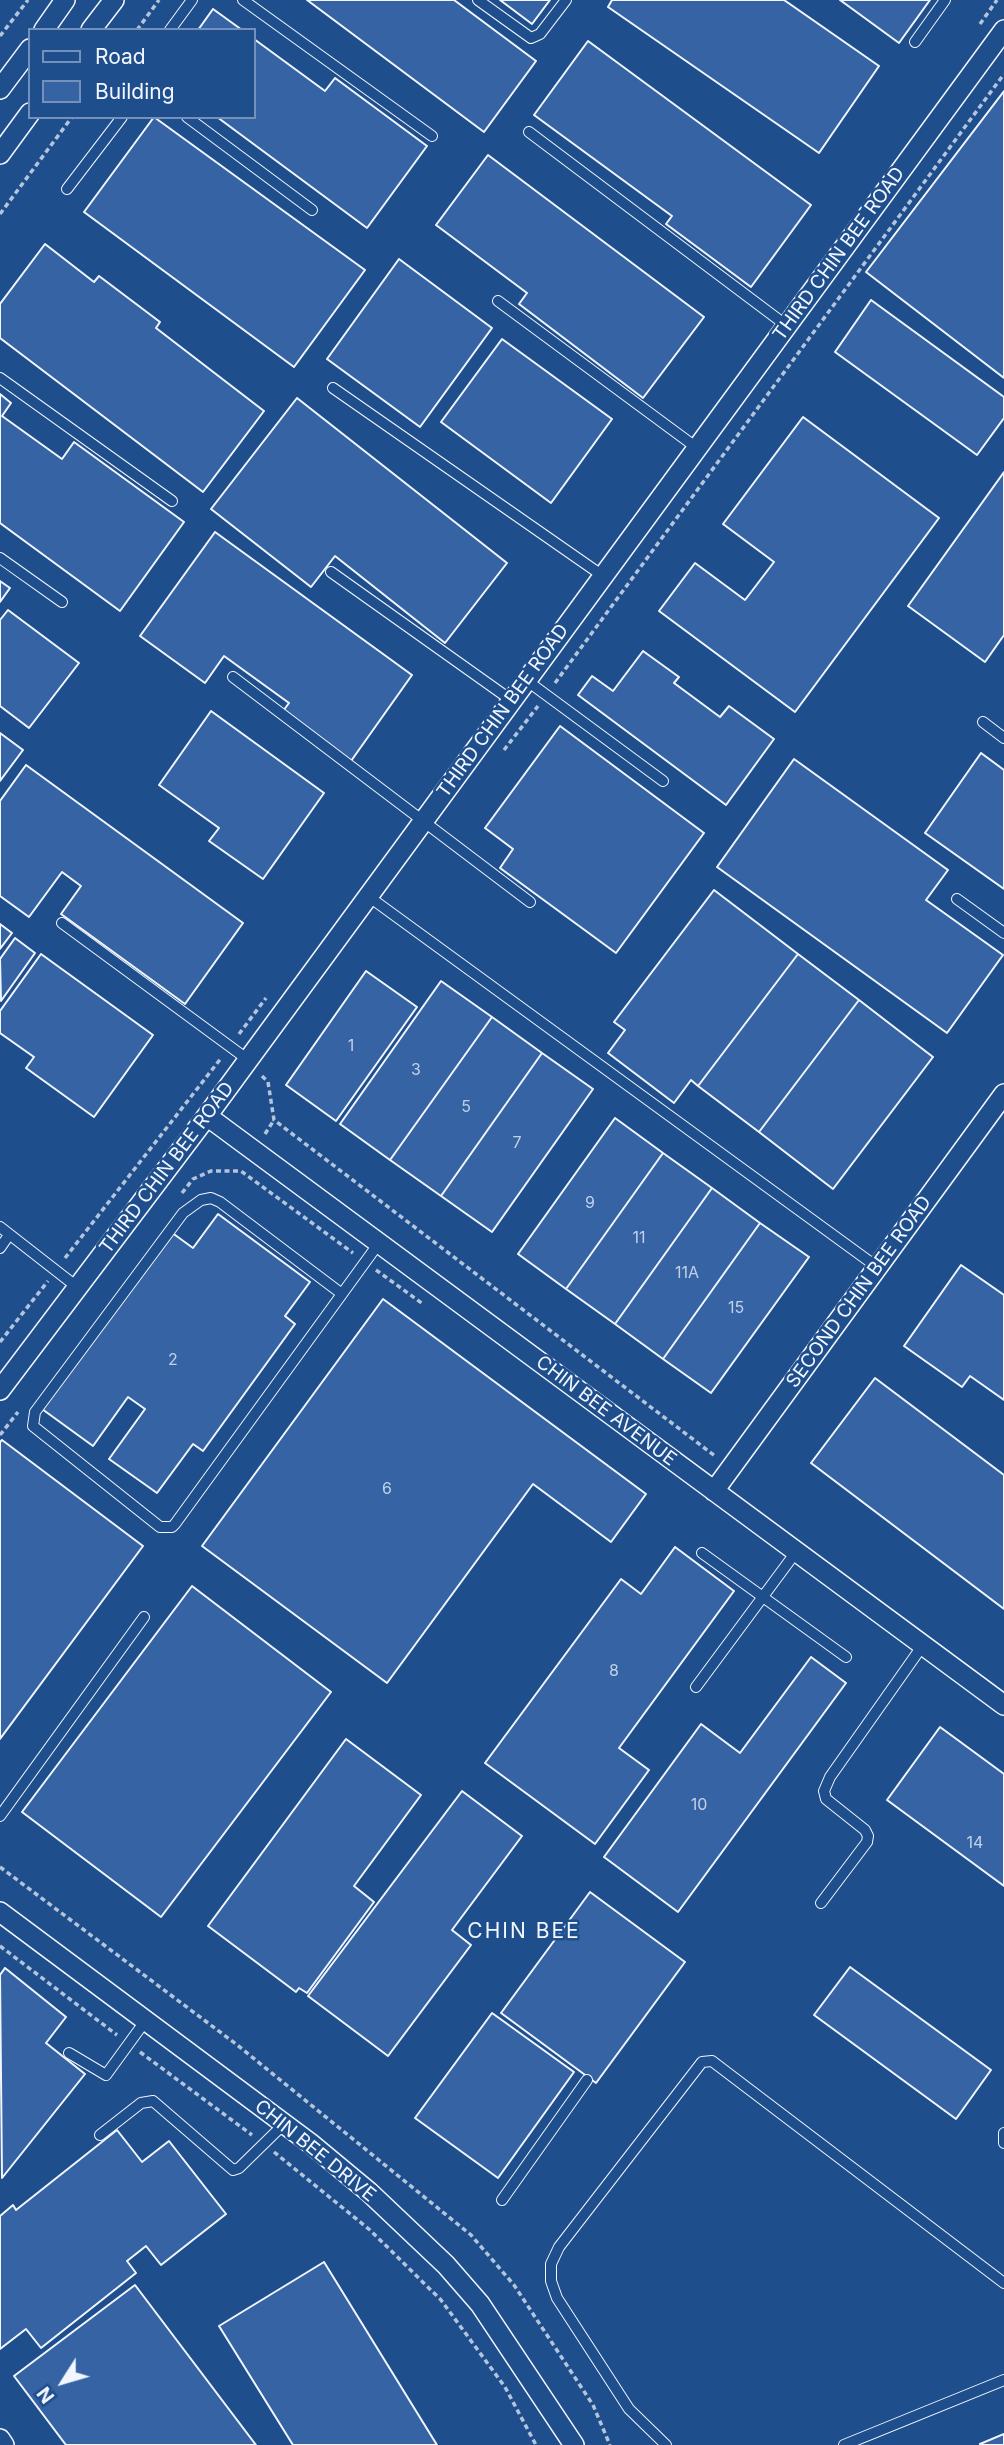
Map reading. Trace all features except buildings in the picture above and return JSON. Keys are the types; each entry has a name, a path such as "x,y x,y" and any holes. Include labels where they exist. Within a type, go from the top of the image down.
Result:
{"street":[{"path":"45,28 65,0"},
{"path":"93,28 114,0"},
{"name":"THIRD CHIN BEE ROAD","path":"0,1390 207,1116 252,1065 423,820 787,326 1000,43"},
{"path":"0,89 28,52"},
{"path":"0,154 28,116"},
{"name":"SECOND CHIN BEE ROAD","path":"714,1491 1004,1094"},
{"name":"CHIN BEE AVENUE","path":"207,1116 1004,1705"},
{"name":"CHIN BEE DRIVE","path":"0,1912 284,2124 369,2192 446,2265 480,2304 575,2445"},
{"path":"0,2439 4,2445"}],"lane":[{"path":"171,28 192,0"},
{"path":"243,0 432,136"},
{"path":"478,0 531,38 540,34 566,0"},
{"path":"915,42 944,0"},
{"path":"67,189 120,119"},
{"path":"190,119 312,210"},
{"path":"529,131 787,326"},
{"path":"499,301 697,448"},
{"path":"0,378 172,501"},
{"path":"333,388 603,576"},
{"path":"0,558 62,602"},
{"path":"331,572 512,700"},
{"path":"233,677 530,901"},
{"path":"526,680 663,781"},
{"path":"983,722 1004,738"},
{"path":"368,896 877,1267"},
{"path":"957,898 1004,933"},
{"path":"62,922 252,1065"},
{"path":"342,1294 220,1202 211,1198 201,1199 192,1204 174,1224 35,1412 33,1426 160,1527 172,1527 342,1294 379,1243"},
{"path":"0,1227 77,1287"},
{"path":"0,1248 9,1234"},
{"path":"696,1687 796,1552"},
{"path":"702,1553 846,1657"},
{"path":"0,1816 144,1618"},
{"path":"821,1903 867,1842 868,1836 865,1830 830,1803 824,1791 923,1645"},
{"path":"69,2053 106,2075 146,2020"},
{"path":"666,2445 629,2409 557,2298 551,2281 551,2264 559,2247 702,2063 712,2061 1004,2283"},
{"path":"502,2200 587,2080"},
{"path":"100,2135 146,2100 158,2103 229,2169 239,2168 284,2124"},
{"path":"1004,2133 1004,2143"},
{"path":"844,2445 1004,2380"}],"path":[{"path":"0,36 28,0"},
{"path":"138,28 159,0"},
{"path":"497,759 1004,74"},
{"path":"0,214 71,119"},
{"path":"252,1065 268,1082 274,1120 731,1468"},
{"path":"176,1201 193,1179 211,1171 241,1171 365,1262"},
{"path":"0,1342 56,1270"},
{"path":"0,1435 23,1405"},
{"path":"0,1946 264,2144 370,2230 441,2300 505,2387 536,2445"}],"district":[{"name":"CHIN BEE","path":"524,1932"}]}
